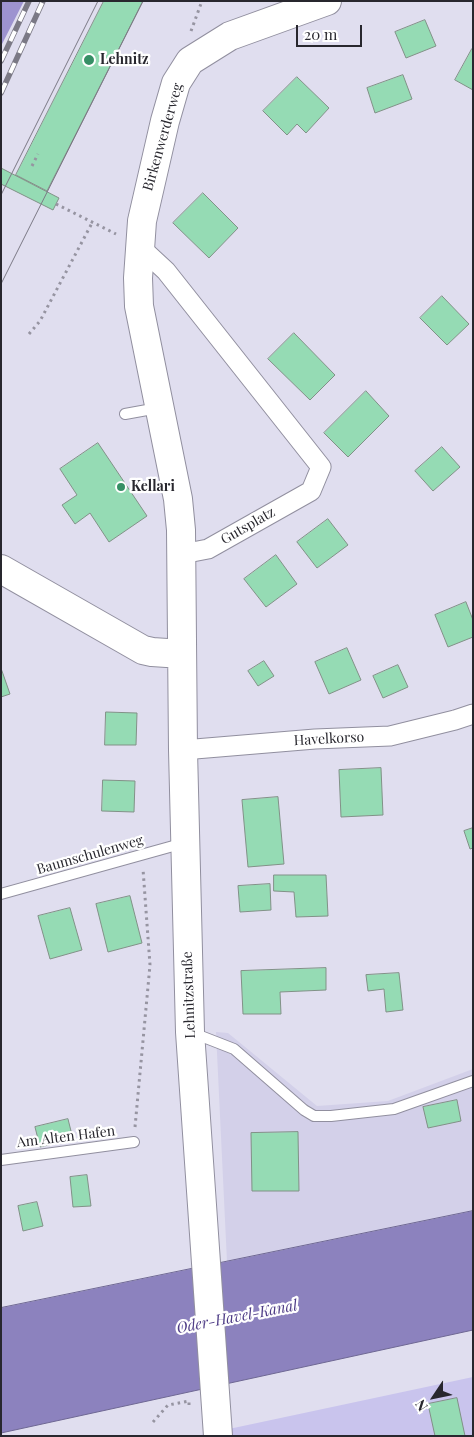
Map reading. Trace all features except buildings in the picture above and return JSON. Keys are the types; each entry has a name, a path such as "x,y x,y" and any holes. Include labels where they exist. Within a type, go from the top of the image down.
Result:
{"main road":[{"name":"Birkenwerderweg","path":"139,246 146,198 165,121 176,83 190,61 230,36 327,1"},
{"path":"139,246 139,306 178,499 182,554"},
{"name":"Lehnitzstraße","path":"182,554 183,750 190,1032 218,1436"},
{"path":"1,569 143,650 182,654"}],"street":[{"name":"Gutsplatz","path":"139,246 166,271 321,467 311,491 208,549 182,554"},
{"name":"Havelkorso","path":"183,750 390,736 473,714"}],"lane":[{"path":"125,414 159,408"},
{"name":"Baumschulenweg","path":"1,894 185,842"},
{"path":"190,1032 234,1049 304,1110 314,1116 394,1109 473,1081"},
{"name":"Am Alten Hafen","path":"1,1160 134,1142"}],"path":[{"path":"32,166 38,154"},
{"path":"56,204 139,246"},
{"path":"29,334 40,321 92,223"},
{"path":"134,1142 150,965 142,854"},
{"path":"154,1422 168,1405 189,1401"}],"shaded area":[{"path":"1,1 24,1 1,46"},
{"path":"216,1032 228,1033 317,1106 388,1101 473,1069 473,1211 227,1262"},
{"path":"473,1377 473,1436 196,1436"}],"water":[{"name":"Oder-Havel-Kanal","path":"473,1211 473,1330 1,1433 1,1308"}],"tram line":[{"path":"1,195 98,1"},
{"path":"1,284 143,1"}],"railway":[{"path":"1,61 29,1"},
{"path":"1,93 43,1"}],"place":[{"name":"Lehnitz","path":"89,60"},
{"name":"Kellari","path":"121,487"}]}
